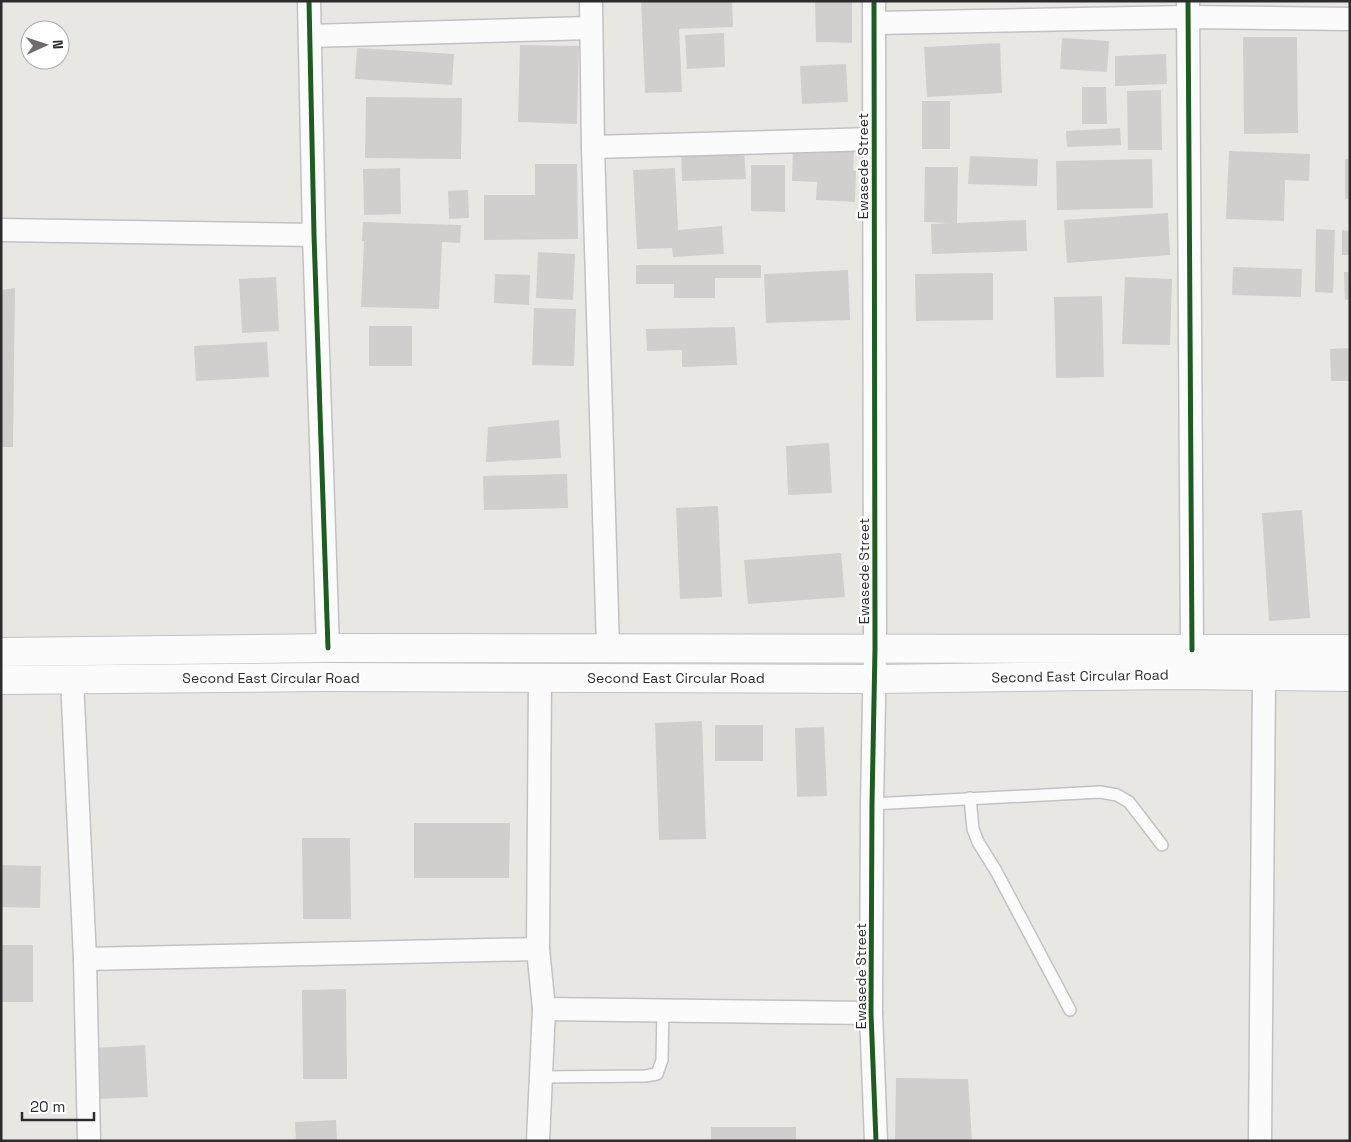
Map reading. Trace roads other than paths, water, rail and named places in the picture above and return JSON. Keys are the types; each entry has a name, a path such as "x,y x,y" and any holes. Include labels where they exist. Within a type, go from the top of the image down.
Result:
{"main road":[{"name":"Second East Circular Road","path":"1,652 328,648 1350,649"},
{"name":"Second East Circular Road","path":"1,680 875,679 1174,675 1350,677"}],"street":[{"path":"309,1 314,235 328,648"},
{"path":"591,1 592,147 608,648"},
{"path":"1188,9 1192,650"},
{"path":"875,12 1188,9 1350,19"},
{"name":"Ewasede Street","path":"875,12 876,648 872,804 871,1013 876,1141"},
{"path":"310,36 591,28"},
{"path":"592,147 874,139"},
{"path":"1,230 314,235"},
{"path":"1260,1141 1264,676"},
{"path":"538,1141 544,1009 538,949 540,678"},
{"path":"72,679 90,1141"},
{"path":"84,959 538,949"},
{"path":"544,1009 871,1013"}],"lane":[{"path":"872,804 1100,792 1117,795 1129,802 1162,845"},
{"path":"970,798 973,829 978,842 996,871 1070,1010"},
{"path":"540,1077 645,1076 658,1074 662,1060 663,1010"}]}
